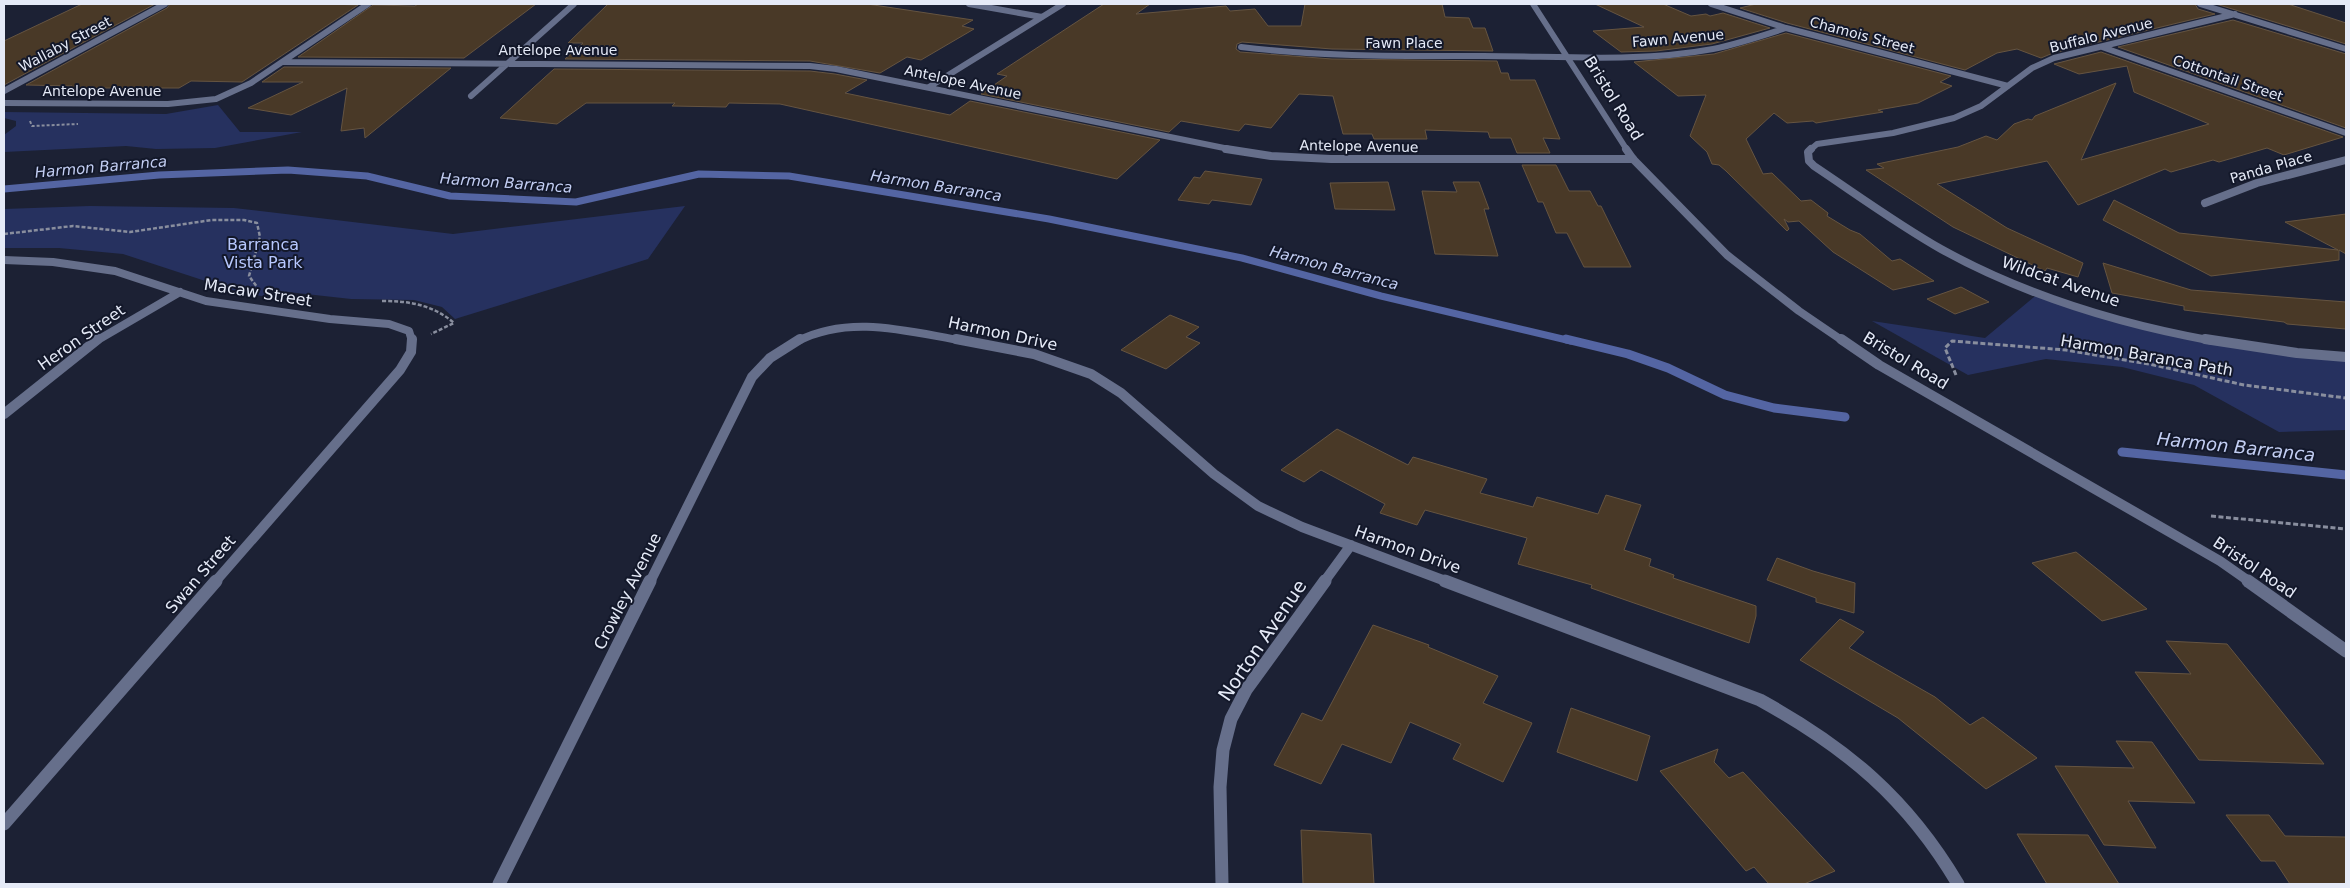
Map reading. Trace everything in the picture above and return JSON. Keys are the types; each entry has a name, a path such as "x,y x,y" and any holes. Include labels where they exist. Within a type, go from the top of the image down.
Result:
{"street":[{"name":"Wallaby Street","path":"4,91 165,4"},
{"name":"Antelope Avenue","path":"4,103 168,104 200,102 236,91 284,62 368,4"},
{"path":"471,96 574,4"},
{"path":"968,4 1042,17"},
{"path":"928,87 1063,4"},
{"name":"Bristol Road","path":"1533,4 1568,56 1609,125 1633,159 1727,255 1799,310 1879,365 2220,561 2346,651"},
{"name":"Chamois Street","path":"1711,4 1786,28 2008,86"},
{"path":"2200,4 2346,49"},
{"name":"Buffalo Avenue","path":"1812,147 1828,141 1893,133 1943,122 1981,106 2041,63 2234,14"},
{"name":"Fawn Avenue","path":"1568,56 1642,55 1702,51 1749,42 1786,28"},
{"name":"Fawn Place","path":"1241,47 1318,55 1568,56"},
{"name":"Cottontail Street","path":"2102,47 2346,133"},
{"name":"Antelope Avenue","path":"284,62 510,62 810,66 928,87 1225,149 1271,156 1331,159 1633,159"},
{"name":"Wildcat Avenue","path":"1812,147 1808,156 1814,166 1922,238 2000,277 2097,312 2179,333 2248,347 2346,357"},
{"name":"Panda Place","path":"2205,203 2228,192 2266,179 2346,160"},
{"name":"Macaw Street","path":"4,260 53,262 115,271 206,301 330,319 389,324 409,331 414,342"},
{"name":"Heron Street","path":"4,414 96,341 180,292"},
{"name":"Harmon Drive","path":"810,335 838,328 866,326 893,328 1027,352 1071,365 1110,385 1251,502 1302,527 1722,684 1760,700 1796,719 1836,746 1877,778 1937,847 1958,884"},
{"name":"Crowley Avenue","path":"499,884 752,377 765,360 786,346 810,335"},
{"name":"Swan Street","path":"4,824 400,370 412,354 414,342"},
{"name":"Norton Avenue","path":"1222,884 1220,787 1223,750 1231,719 1246,690 1351,545"}],"path":[{"path":"4,234 73,226 130,232 226,219 246,220 257,223 260,236 249,276 256,286 264,289"},
{"path":"379,301 415,303 429,306 444,314 454,323 414,342"},
{"name":"Harmon Baranca Path","path":"1956,375 1945,348 1952,341 2066,350 2149,364 2244,386 2346,398"},
{"path":"2211,516 2346,529"}],"green space":[{"path":"218,105 240,132 302,132 215,148 156,149 126,146 4,152 4,135 16,126 16,121 4,118 4,112 166,114"},
{"name":"Barranca Vista Park","path":"90,206 234,208 453,234 685,206 648,259 455,319 442,307 414,300 351,299 288,292 268,297 242,293 123,254 59,248 4,248 4,209"},
{"path":"2040,292 2097,312 2179,333 2346,357 2346,430 2279,432 2194,385 2122,367 2046,359 1968,375 1872,321 1985,338"}],"building":[{"path":"82,4 155,4 4,85 4,41"},
{"path":"170,4 358,5 242,82 191,81 179,88 68,88 72,86 26,85 167,8"},
{"path":"418,4 536,4 464,58 298,57 373,5 415,6"},
{"path":"608,4 867,4 973,20 962,26 974,29 921,60 907,57 880,73 810,61 565,59 583,43 568,43"},
{"path":"1104,4 1150,4 1136,14 1226,6 1230,11 1255,9 1268,26 1301,26 1305,4 1442,4 1445,17 1469,18 1473,28 1485,28 1493,51 1332,49 1242,42 1237,44 1236,49 1240,52 1332,59 1497,61 1501,73 1508,73 1510,80 1535,80 1560,139 1543,138 1550,153 1517,153 1511,138 1490,138 1488,132 1425,130 1427,139 1374,139 1372,134 1343,134 1333,96 1299,94 1271,128 1245,124 1239,131 1181,121 1169,132 981,94 1007,76 997,74"},
{"path":"1595,4 1663,4 1691,16 1706,14 1710,16 1723,13 1770,28 1712,44 1656,51 1621,52 1593,31 1644,27"},
{"path":"1756,4 2195,4 2198,9 2215,14 2053,53 2041,58 2017,49 1997,53 1965,70 1787,23 1740,8"},
{"path":"2216,4 2288,4 2346,23 2346,44"},
{"path":"2233,20 2346,54 2346,128 2118,47"},
{"path":"1786,33 1951,76 1940,82 1952,86 1918,103 1878,110 1883,112 1816,123 1813,121 1787,123 1774,113 1746,139 1763,174 1772,173 1801,201 1811,200 1828,213 1827,216 1860,234 1892,261 1900,259 1934,281 1893,290 1833,252 1799,221 1788,222 1784,219 1789,229 1787,231 1726,171 1719,165 1712,164 1707,152 1690,136 1706,95 1678,96 1634,62 1714,54"},
{"path":"2101,52 2343,137 2284,155 2267,148 2219,162 2213,160 2171,172 2165,169 2078,205 2047,161 1937,184 2007,228 2083,263 2078,277 2047,268 2045,271 1953,227 1866,170 1884,168 1877,164 1958,147 1986,136 1997,140 2014,124 2028,119 2032,120 2035,116 2116,83 2081,160 2209,124 2134,92 2127,66 2079,74 2054,64"},
{"path":"284,67 451,68 365,138 364,128 341,131 347,88 291,115 248,108 303,82 262,82"},
{"path":"554,69 810,71 867,80 845,93 950,115 970,101 1160,140 1117,179 780,104 729,103 726,107 672,106 675,103 586,103 557,124 500,118"},
{"path":"1522,165 1556,165 1569,191 1590,191 1598,206 1601,206 1631,267 1584,267 1567,233 1556,233 1543,202 1538,202"},
{"path":"1205,171 1262,179 1251,205 1212,200 1209,204 1178,200 1194,177 1200,178"},
{"path":"1388,182 1395,210 1335,209 1330,183"},
{"path":"1453,182 1479,182 1489,209 1484,209 1498,256 1435,254 1422,191 1457,192"},
{"path":"2114,200 2179,233 2338,250 2285,222 2346,214 2346,254 2339,250 2339,260 2211,276 2103,220"},
{"path":"2103,263 2191,290 2346,302 2346,329 2287,324 2284,322 2184,310 2184,306 2112,293"},
{"path":"1961,287 1989,302 1955,314 1927,299"},
{"path":"1170,315 1199,327 1186,337 1200,343 1166,369 1121,350"},
{"path":"1337,429 1408,465 1413,457 1487,479 1480,493 1533,507 1537,497 1598,514 1606,495 1641,505 1624,550 1651,559 1649,566 1674,575 1673,578 1756,606 1756,616 1749,643 1591,588 1592,585 1518,564 1527,538 1425,510 1417,525 1380,513 1385,504 1321,470 1304,482 1281,470"},
{"path":"2076,552 2147,609 2102,621 2032,563"},
{"path":"1777,558 1855,583 1854,613 1816,602 1816,598 1767,580"},
{"path":"1840,619 1864,632 1849,648 1935,697 1970,725 1983,717 2037,758 1986,789 1898,718 1800,660"},
{"path":"1373,625 1429,645 1428,647 1498,676 1483,703 1532,723 1503,782 1453,759 1461,744 1410,722 1391,763 1342,744 1321,784 1274,765 1302,713 1322,721"},
{"path":"2166,641 2227,644 2324,764 2199,760 2135,672 2191,674"},
{"path":"1571,708 1650,736 1637,781 1557,752"},
{"path":"2116,741 2152,742 2195,803 2128,801 2156,848 2104,845 2055,766 2134,768"},
{"path":"1718,749 1714,762 1729,778 1743,772 1835,871 1804,884 1769,884 1754,867 1746,871 1660,771"},
{"path":"2226,815 2269,815 2285,836 2346,837 2346,884 2290,884 2275,861 2261,861"},
{"path":"1301,830 1371,834 1374,884 1303,884"},
{"path":"2017,834 2088,835 2119,884 2047,884"}],"waterway":[{"name":"Harmon Barranca","path":"4,189 159,175 288,170 367,176 450,196 576,202 699,174 789,176 1049,219 1242,258 1381,296 1571,341"},
{"name":"Harmon Barranca","path":"1566,339 1628,354 1668,368 1725,395 1774,408 1845,417"},
{"name":"Harmon Barranca","path":"2122,452 2346,475"}]}
